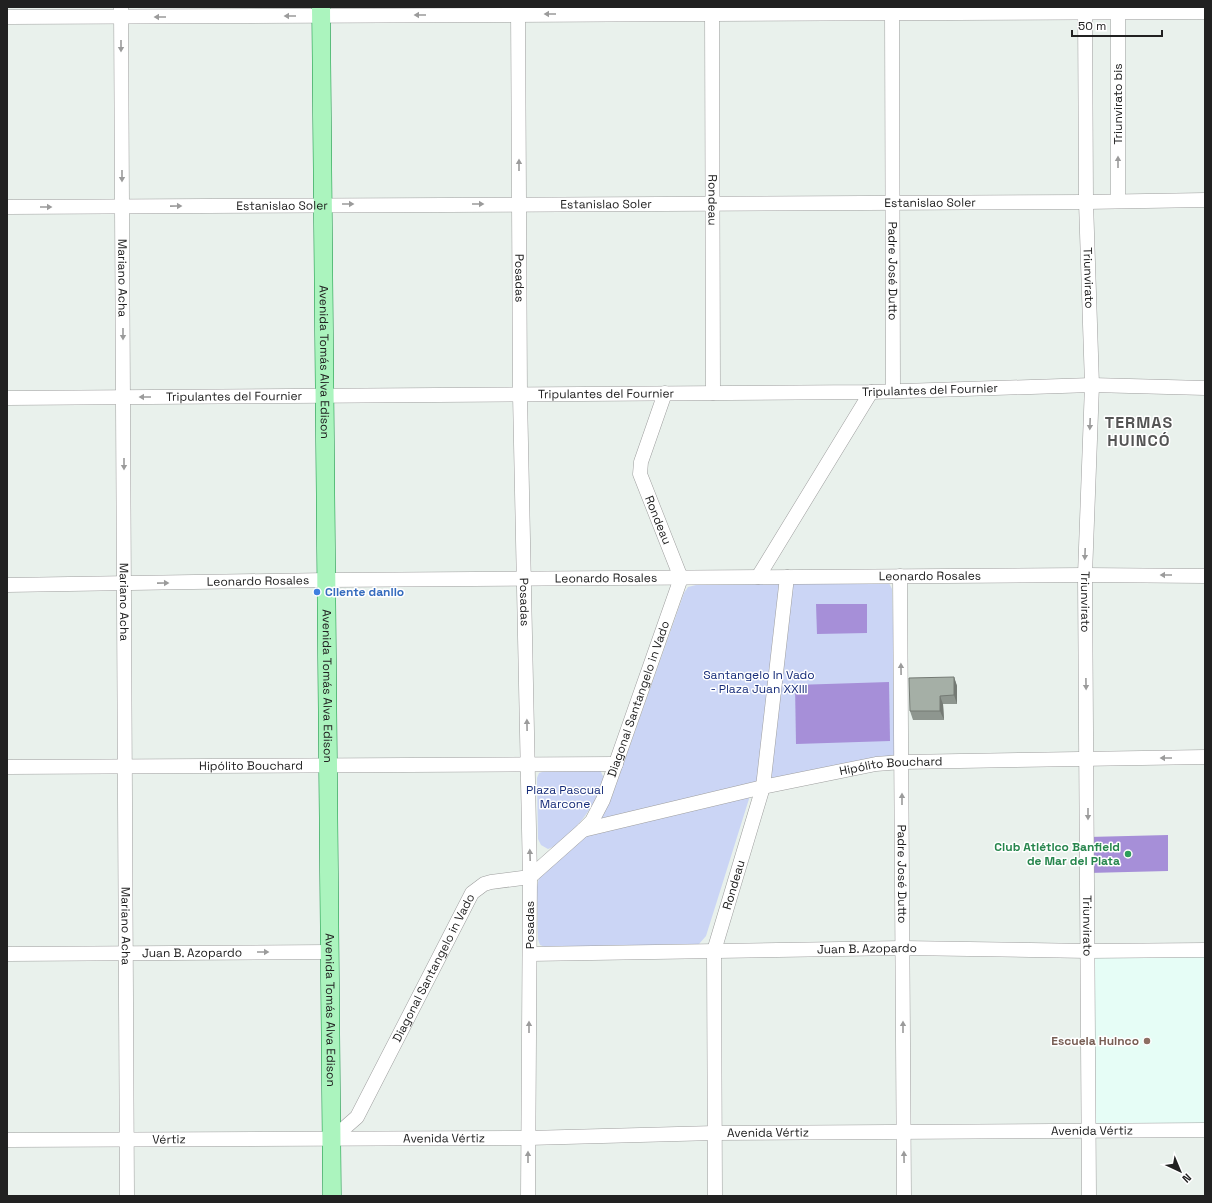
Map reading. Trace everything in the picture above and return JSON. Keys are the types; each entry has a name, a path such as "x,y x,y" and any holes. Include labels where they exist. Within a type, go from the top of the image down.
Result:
{"main road":[{"name":"Avenida Tomás Alva Edison","path":"321,11 332,1196"}],"street":[{"name":"Padre José Dutto","path":"892,9 893,391"},
{"path":"7,17 121,12 321,11 1085,9 1205,12"},
{"name":"Triunvirato","path":"1085,9 1086,202 1092,385 1085,575 1089,1196"},
{"name":"Rondeau","path":"712,10 713,393"},
{"name":"Triunvirato bis","path":"1118,10 1118,201"},
{"name":"Posadas","path":"518,11 520,395 530,877 528,1196"},
{"name":"Mariano Acha","path":"121,12 127,1196"},
{"name":"Estanislao Soler","path":"7,207 712,202 1086,202 1205,200"},
{"name":"Tripulantes del Fournier","path":"7,398 871,392 1092,385 1205,388"},
{"path":"758,577 871,392"},
{"name":"Rondeau","path":"665,393 641,462 640,474 681,578"},
{"name":"Leonardo Rosales","path":"7,585 524,578 1085,575 1205,576"},
{"name":"Padre José Dutto","path":"900,576 904,1196"},
{"name":"Rondeau","path":"715,1196 714,951 763,787 787,577"},
{"name":"Diagonal Santangelo in Vado","path":"332,1139 357,1117 472,893 484,884 491,882 530,877 592,821 603,800 681,578"},
{"name":"Hipólito Bouchard","path":"583,830 763,787 876,764 902,762 1087,758 1205,758"},
{"name":"Hipólito Bouchard","path":"7,767 616,764"},
{"name":"Juan B. Azopardo","path":"530,954 903,948 1088,951 1205,950"},
{"name":"Juan B. Azopardo","path":"7,954 330,952"},
{"name":"Avenida Vértiz","path":"332,1139 1205,1130"},
{"name":"Vértiz","path":"7,1140 332,1139"}],"shaded area":[{"path":"816,604 867,604 867,633 817,634"},
{"path":"889,682 890,741 796,744 795,685"},
{"name":"Club Atlético Banfield de Mar del Plata","path":"1168,835 1168,871 1088,873 1088,837"},
{"name":"Escuela Huinco","path":"1205,950 1205,1130 1089,1131 1088,951"}],"green space":[{"name":"Santangelo In Vado - Plaza Juan XXIII","path":"889,583 892,589 896,750 894,755 754,783 706,936 699,944 545,947 540,945 538,939 537,887 539,878 603,815 611,799 684,593 688,587 696,585"},
{"name":"Plaza Pascual Marcone","path":"600,770 604,778 593,803 584,817 572,831 553,847 548,849 541,845 538,839 537,778 539,773 545,771"}],"building":[{"path":"954,677 954,695 940,696 940,711 910,711 909,678"}],"place":[{"name":"Cliente danilo","path":"317,592"},
{"name":"Club Atlético Banfield de Mar del Plata","path":"1128,854"},
{"name":"Escuela Huinco","path":"1147,1041"}],"district":[{"name":"TERMAS HUINCÓ","path":"1139,431"}]}
